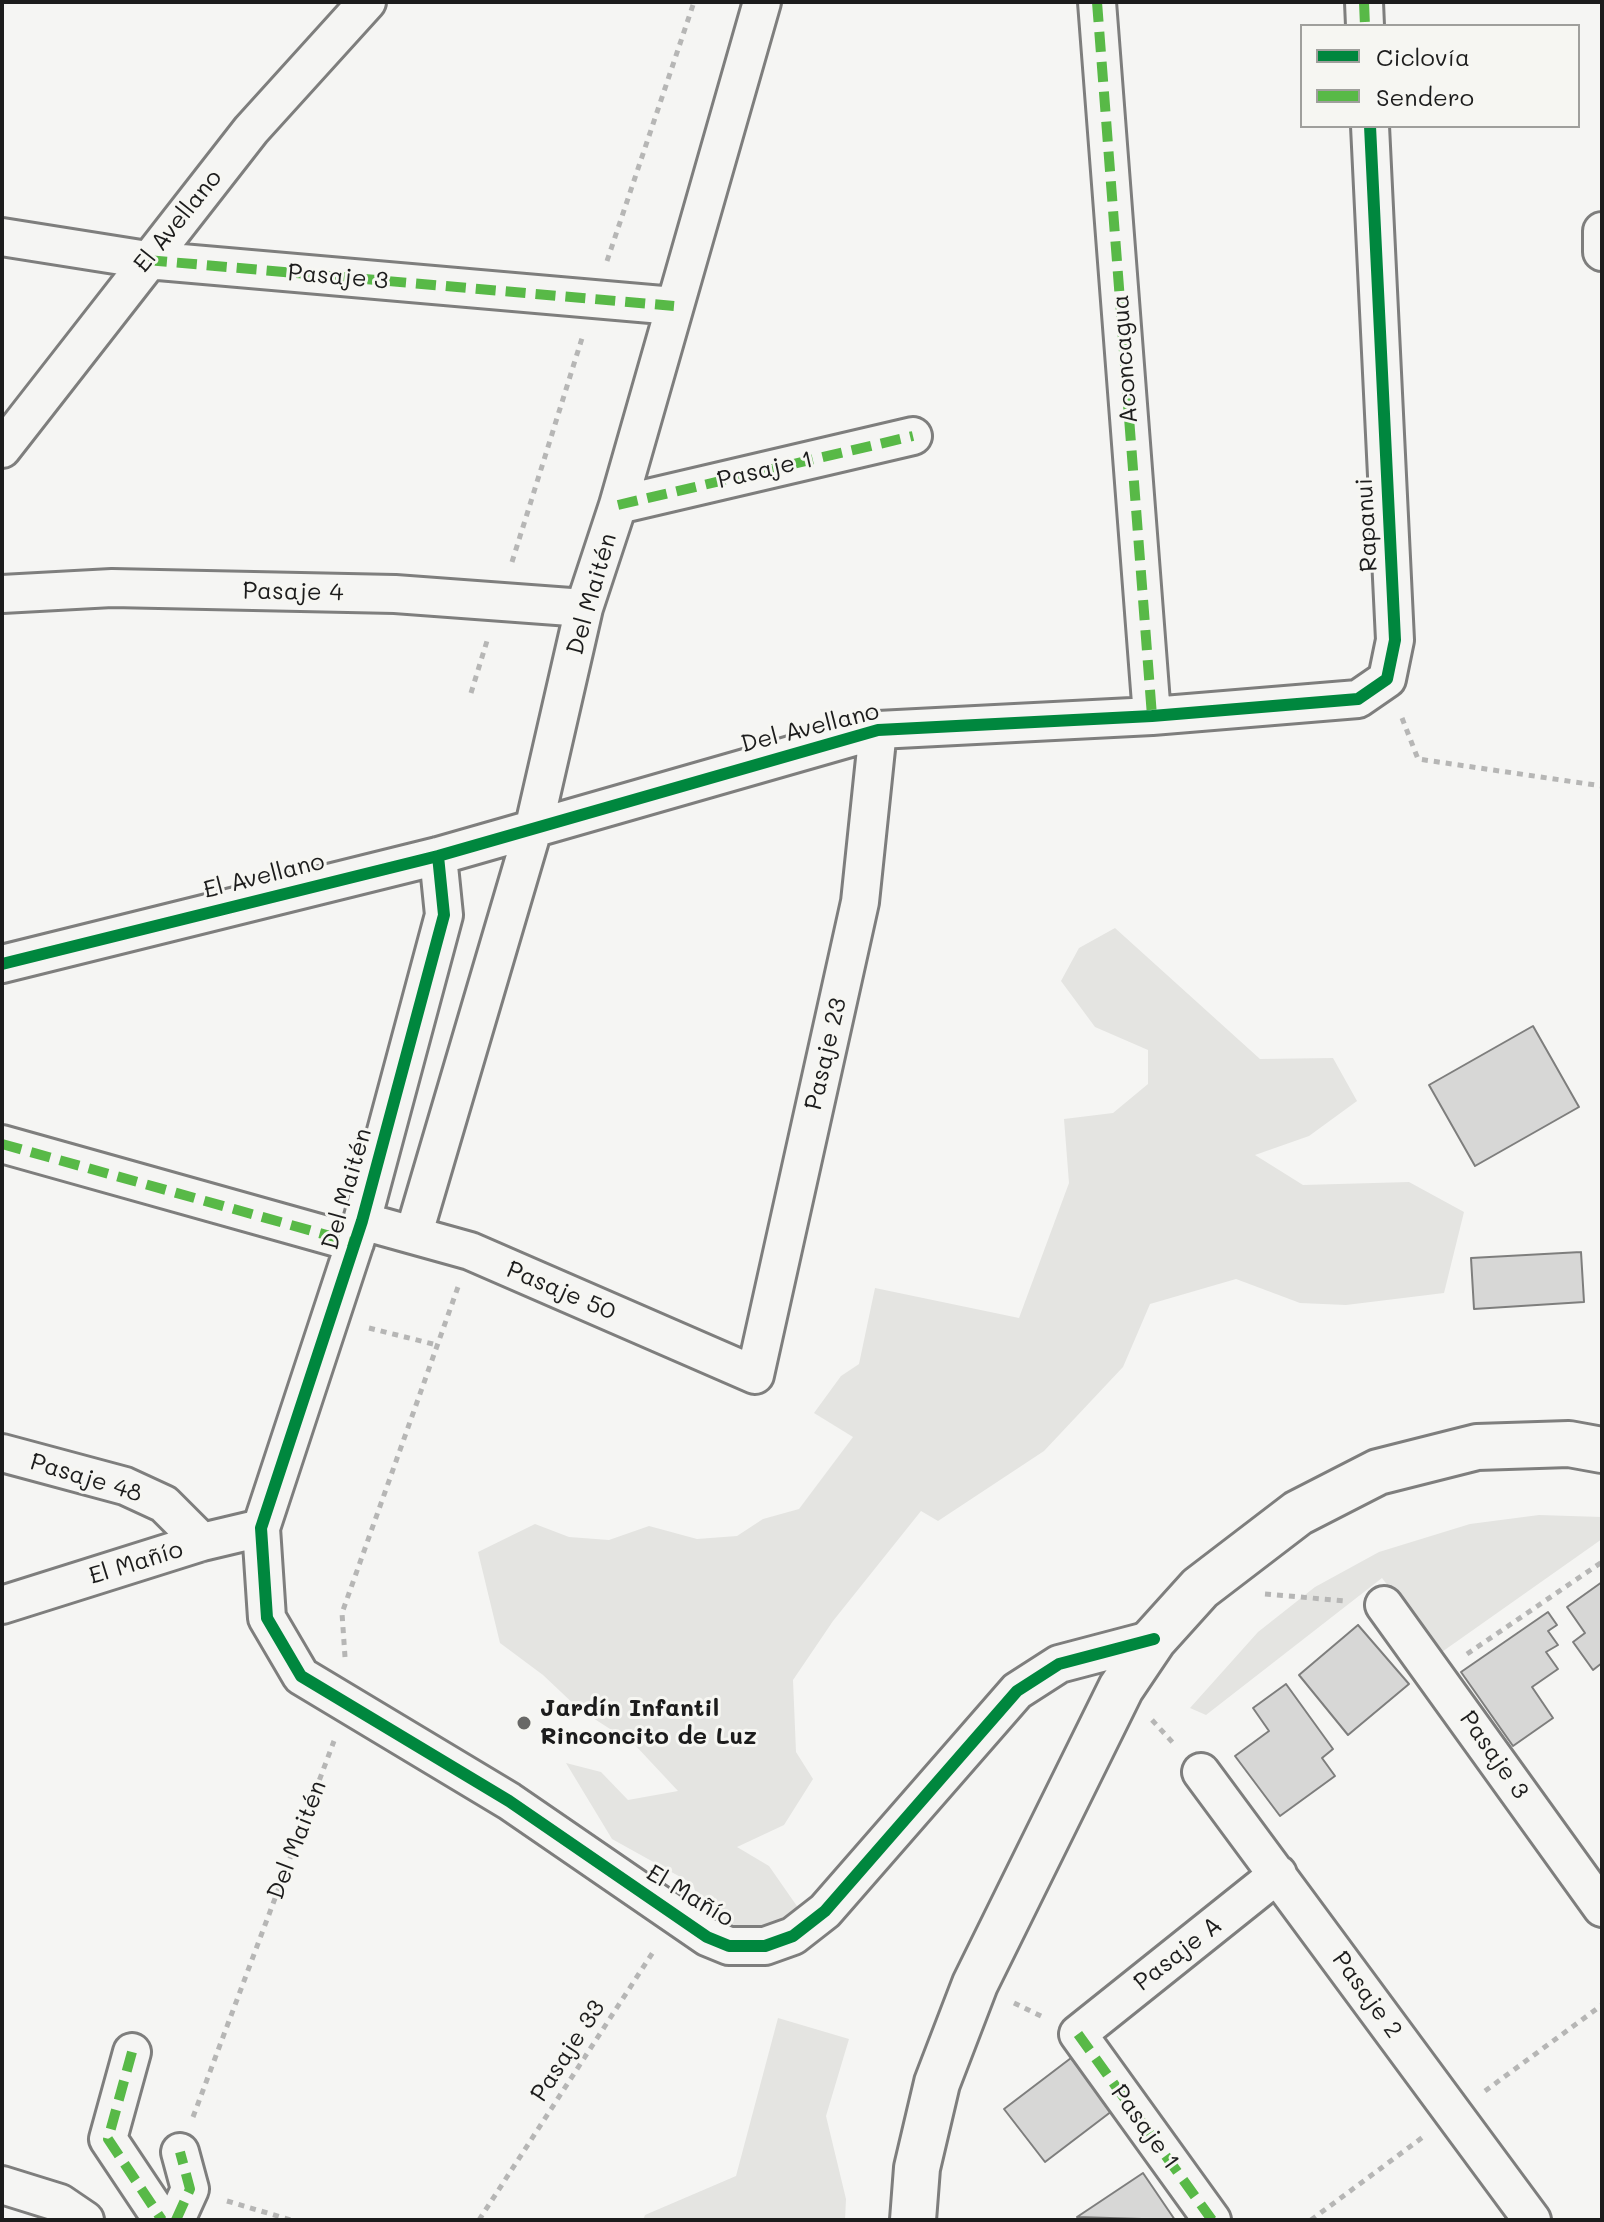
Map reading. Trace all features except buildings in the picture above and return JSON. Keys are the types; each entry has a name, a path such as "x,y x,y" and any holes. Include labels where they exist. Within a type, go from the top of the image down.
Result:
{"street":[{"name":"El Avellano","path":"2,449 251,130 367,2"},
{"name":"Del Maitén","path":"414,1233 534,826 584,608 618,505 762,2"},
{"name":"Aconcagua","path":"1097,2 1152,716"},
{"path":"1364,2 1365,24"},
{"name":"Rapanui","path":"1370,128 1395,640 1387,679"},
{"path":"1602,231 1602,252"},
{"name":"Pasaje 3","path":"2,237 147,260 674,306"},
{"name":"Pasaje 1","path":"618,505 913,436"},
{"name":"Pasaje 4","path":"2,594 112,588 395,594 584,608"},
{"path":"1152,716 1358,699 1387,679"},
{"name":"Del Avellano","path":"534,826 878,730 1152,716"},
{"name":"Pasaje 23","path":"755,1375 860,902 878,730"},
{"name":"El Avellano","path":"2,964 438,856 534,826"},
{"name":"Del Maitén","path":"261,1528 359,1232 444,915 438,856"},
{"name":"Pasaje 50","path":"2,1144 359,1232 414,1233 470,1251 755,1375"},
{"path":"913,2220 917,2168 937,2083 975,1984 1121,1688 1154,1639 1200,1588 1298,1513 1378,1472 1477,1447 1569,1444 1602,1450"},
{"name":"Pasaje 48","path":"2,1453 125,1486 164,1504 202,1542"},
{"name":"El Mañío","path":"2,1605 202,1542 261,1528 267,1618 301,1676 509,1801 645,1897 707,1937 729,1946 765,1946 793,1936 825,1911 1017,1691 1059,1664 1154,1639"},
{"name":"Pasaje 3","path":"1384,1605 1437,1674 1602,1908"},
{"name":"Pasaje 2","path":"1201,1772 1532,2220"},
{"name":"Pasaje A","path":"1078,2034 1278,1874"},
{"name":"Pasaje 1","path":"1078,2034 1212,2220"},
{"path":"132,2052 108,2139 162,2220"},
{"path":"180,2152 183,2205"},
{"path":"2,2185 60,2203 85,2220"}],"path":[{"path":"471,693 595,299 694,2"},
{"path":"1387,679 1418,759 1602,786"},
{"path":"331,1318 437,1345"},
{"path":"1437,1674 1602,1562"},
{"path":"1200,1588 1384,1605"},
{"path":"1121,1688 1201,1772"},
{"path":"975,1984 1078,2034"},
{"path":"183,2205 291,2220"}],"shaded area":[{"path":"1115,928 1260,1059 1333,1058 1357,1101 1309,1136 1255,1155 1303,1185 1409,1182 1464,1212 1444,1293 1346,1305 1300,1303 1236,1279 1150,1304 1123,1367 1044,1451 938,1521 921,1511 833,1621 793,1680 796,1752 813,1779 784,1825 737,1847 769,1866 815,1932 747,1949 704,1921 693,1884 612,1839 566,1763 601,1772 628,1800 678,1791 635,1745 579,1709 543,1675 500,1643 478,1552 535,1524 569,1537 609,1540 649,1526 697,1539 737,1536 763,1519 799,1509 853,1437 814,1413 841,1376 859,1364 875,1288 1019,1318 1069,1183 1064,1119 1113,1113 1148,1084 1148,1050 1095,1027 1061,981 1079,948"},
{"path":"1539,1515 1602,1517 1602,1539 1439,1654 1382,1578 1206,1715 1190,1708 1258,1632 1315,1587 1379,1552 1470,1524"},
{"path":"778,2018 849,2039 826,2116 846,2199 845,2220 643,2220 645,2215 736,2176"}],"marked path":[{"path":"1097,2 1152,716 1157,716"},
{"path":"1364,2 1365,24"},
{"path":"147,260 674,306"},
{"path":"618,505 913,436"},
{"path":"2,1144 355,1243"},
{"path":"1078,2034 1212,2220"},
{"path":"132,2052 108,2139 162,2220"},
{"path":"176,2220 190,2189 180,2152"}],"cycle path":[{"path":"2,964 438,856 878,730 1152,716 1358,699 1387,679 1395,640 1370,128"},
{"path":"438,856 444,915 362,1221 261,1528 267,1618 301,1676 509,1801 707,1937 729,1946 765,1946 793,1936 825,1911 1017,1691 1059,1664 1154,1639"}],"place":[{"name":"Jardín Infantil Rinconcito de Luz","path":"524,1723"}]}
